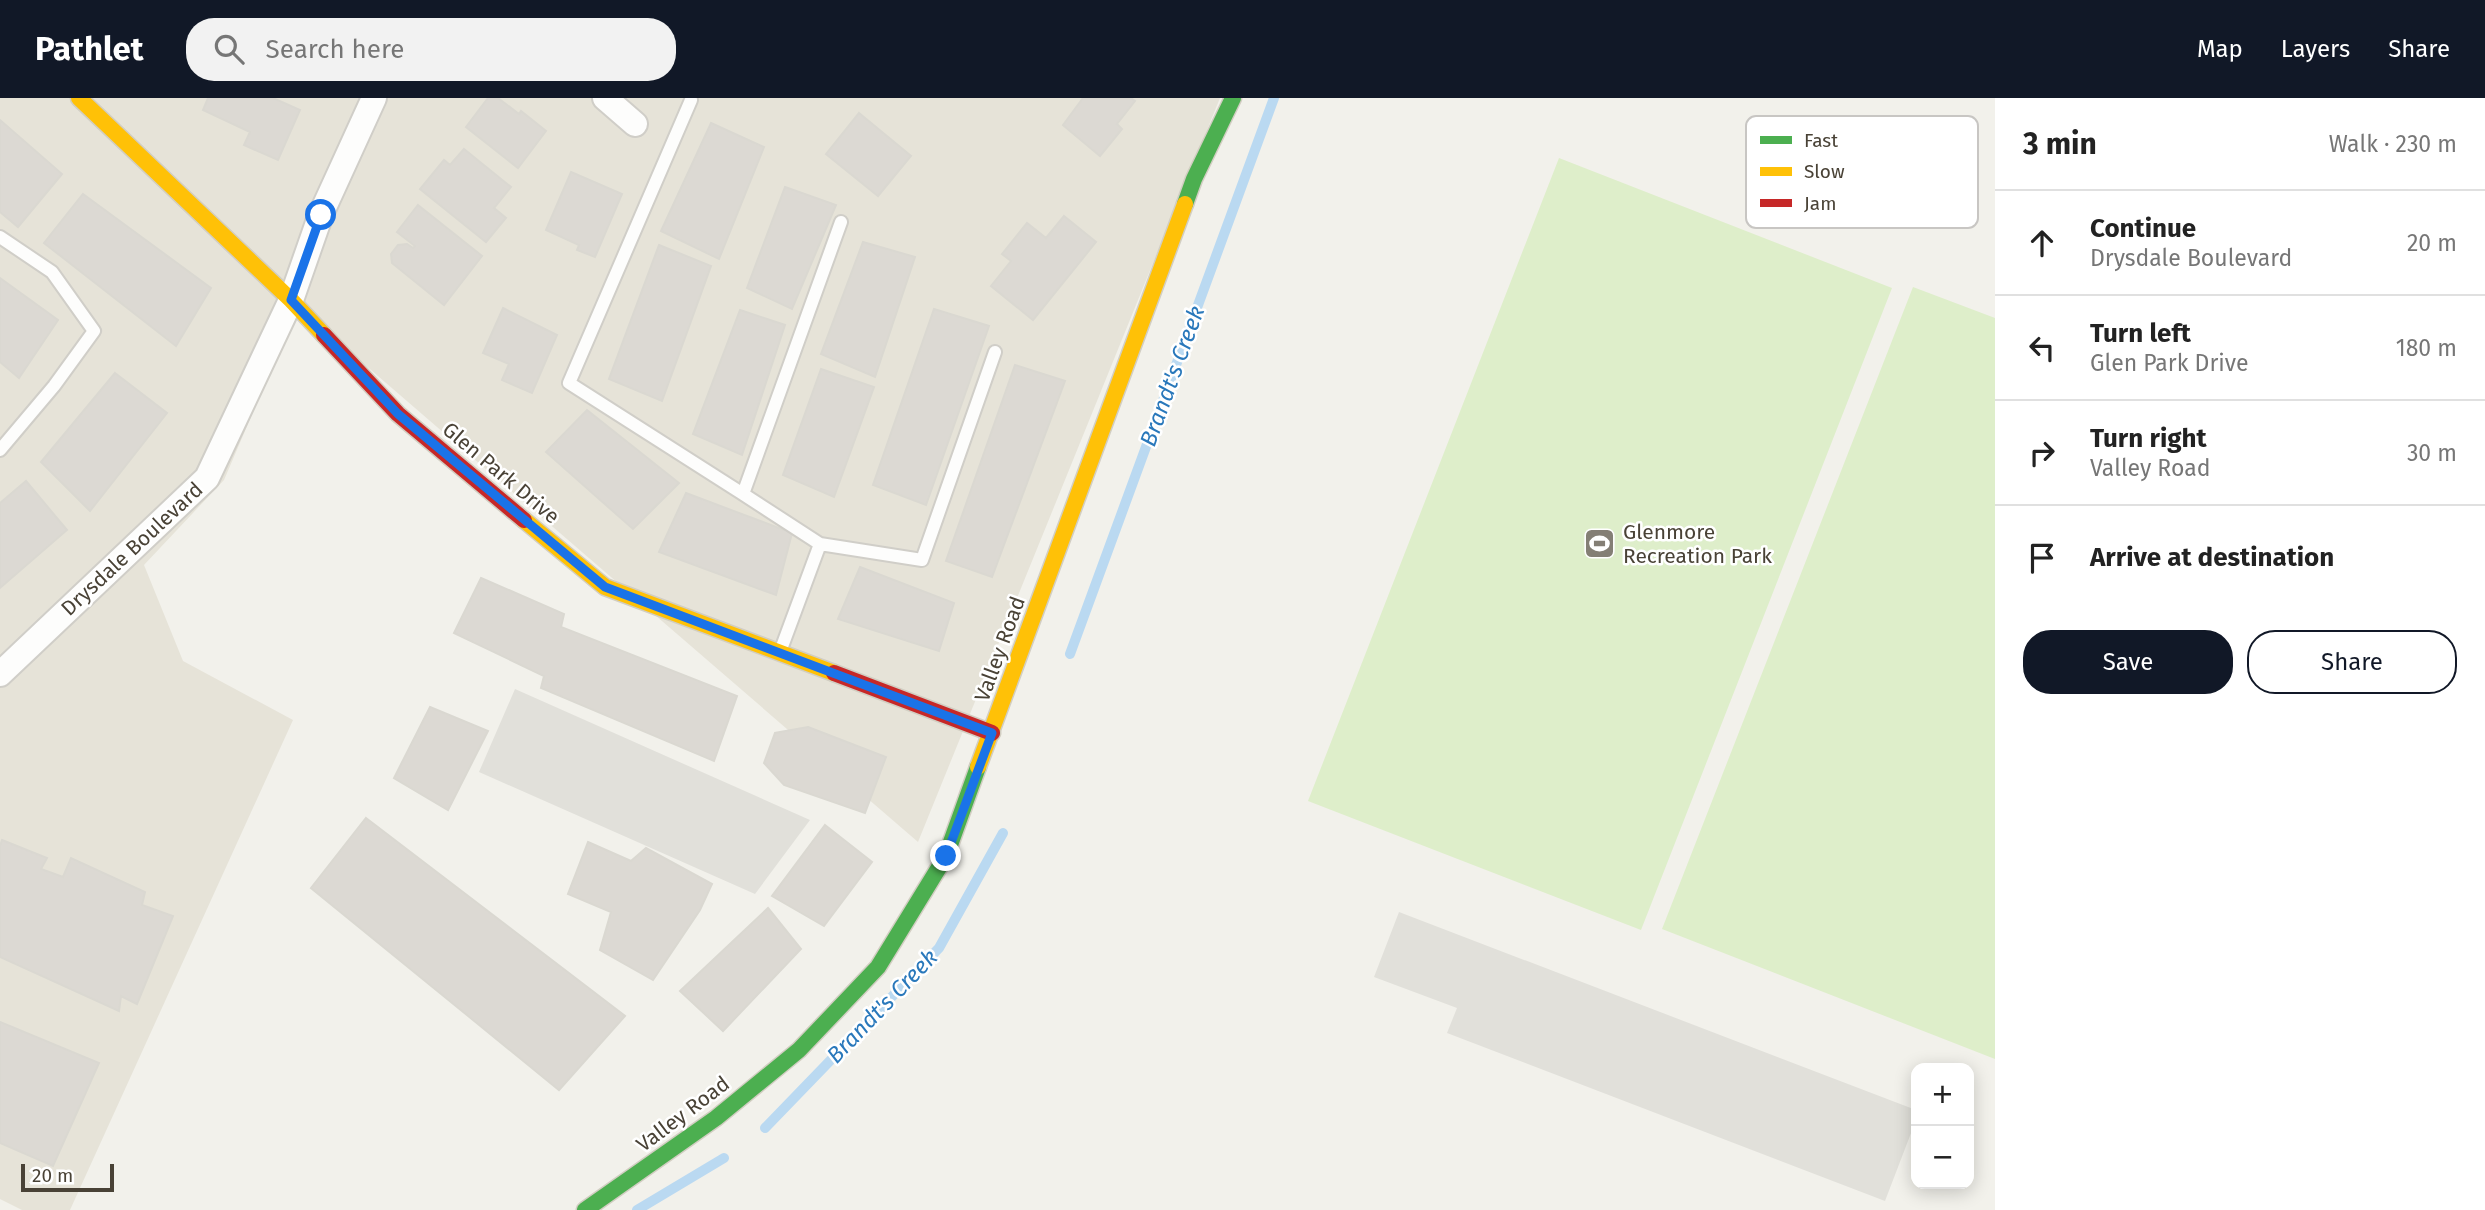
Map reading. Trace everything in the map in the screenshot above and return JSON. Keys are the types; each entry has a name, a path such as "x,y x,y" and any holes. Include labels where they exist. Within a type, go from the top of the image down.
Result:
{"street":[{"name":"Glen Park Drive","path":"79,98 291,300 398,414 605,587 992,733"},
{"name":"Drysdale Boulevard","path":"0,674 207,478 291,300 321,215 374,98"},
{"path":"605,98 635,124"},
{"name":"Valley Road","path":"585,1210 716,1118 799,1050 878,967 946,856 1194,179 1233,98"}],"lane":[{"path":"691,100 569,383 820,544 922,560 995,352"},
{"path":"743,494 841,222"},
{"path":"0,237 51,272 94,331 54,386 0,450"},
{"path":"780,653 820,544"}],"shaded area":[{"path":"0,98 1220,98 918,842 298,307 224,480 144,565 183,661 293,720 70,1210 22,1210 0,1199"},
{"path":"515,689 810,820 755,894 479,772"},
{"path":"1399,912 1911,1108 1911,1133 1885,1201 1447,1033 1457,1008 1374,977"}],"green space":[{"name":"Glenmore Recreation Park","path":"1559,158 1892,288 1641,930 1308,801"},
{"name":"Glenmore Recreation Park","path":"1913,287 1995,318 1995,1059 1662,929"}],"building":[{"path":"208,98 273,98 300,110 278,160 244,145 250,132 203,110"},
{"path":"488,98 498,98 519,114 521,111 546,131 518,168 466,127"},
{"path":"1083,98 1131,98 1135,101 1117,124 1122,129 1100,156 1063,125"},
{"path":"859,113 911,156 878,196 826,154"},
{"path":"0,120 62,174 18,227 0,212"},
{"path":"711,123 764,147 719,259 661,231"},
{"path":"464,149 511,187 494,208 506,218 486,242 420,189 444,160 450,165"},
{"path":"571,172 622,194 595,257 577,250 579,245 546,230"},
{"path":"785,187 836,205 792,309 747,288"},
{"path":"83,194 211,288 176,346 44,243"},
{"path":"418,205 482,256 444,305 392,263 391,254 398,245 407,244 413,248 415,246 397,232"},
{"path":"1064,216 1096,242 1033,320 991,286 1011,261 1002,254 1027,223 1046,238"},
{"path":"863,242 915,257 875,377 821,354"},
{"path":"659,245 711,266 662,401 609,379"},
{"path":"0,278 58,320 19,378 0,362"},
{"path":"503,308 557,335 532,393 502,380 509,364 483,353"},
{"path":"934,309 989,326 926,505 873,485"},
{"path":"740,310 785,325 742,455 693,434"},
{"path":"1015,365 1065,381 992,577 946,561"},
{"path":"821,369 874,387 834,497 783,475"},
{"path":"115,373 167,413 90,511 41,462"},
{"path":"587,410 679,483 633,529 546,452"},
{"path":"26,481 67,530 0,588 0,503"},
{"path":"686,493 792,533 776,595 659,552"},
{"path":"860,567 954,603 939,651 838,619"},
{"path":"481,578 564,614 561,627 737,696 714,761 541,688 544,676 454,633"},
{"path":"430,707 488,731 448,810 394,778"},
{"path":"808,727 886,757 865,813 784,785 764,763 775,733"},
{"path":"366,818 625,1016 559,1090 311,888"},
{"path":"825,825 872,862 824,926 772,896"},
{"path":"2,840 47,858 41,869 63,877 71,858 145,892 142,905 173,916 137,1004 121,996 119,1011 0,957"},
{"path":"588,842 631,861 646,848 712,884 700,910 653,980 600,950 611,912 568,894"},
{"path":"768,908 801,949 723,1031 680,991"},
{"path":"0,1022 99,1063 53,1166 0,1143"}],"waterway":[{"name":"Brandt's Creek","path":"1070,654 1274,98"},
{"name":"Brandt's Creek","path":"765,1128 939,948 1003,833"},
{"name":"Brandt's Creek","path":"637,1210 724,1158"}],"traffic: fast":[{"path":"1185,204 1194,179 1233,98"},
{"path":"585,1210 716,1118 799,1050 878,967 946,856 978,767"}],"traffic: slow":[{"path":"79,98 291,300 324,335"},
{"path":"978,767 1185,204"},
{"path":"524,520 605,587 834,673"}],"traffic: jam":[{"path":"324,335 398,414 524,520"},
{"path":"834,673 992,733"}],"place":[{"name":"Glenmore Recreation Park","path":"1600,544"}],"route":[{"path":"321,215 291,300 398,414 605,587 992,733 946,856"}]}
